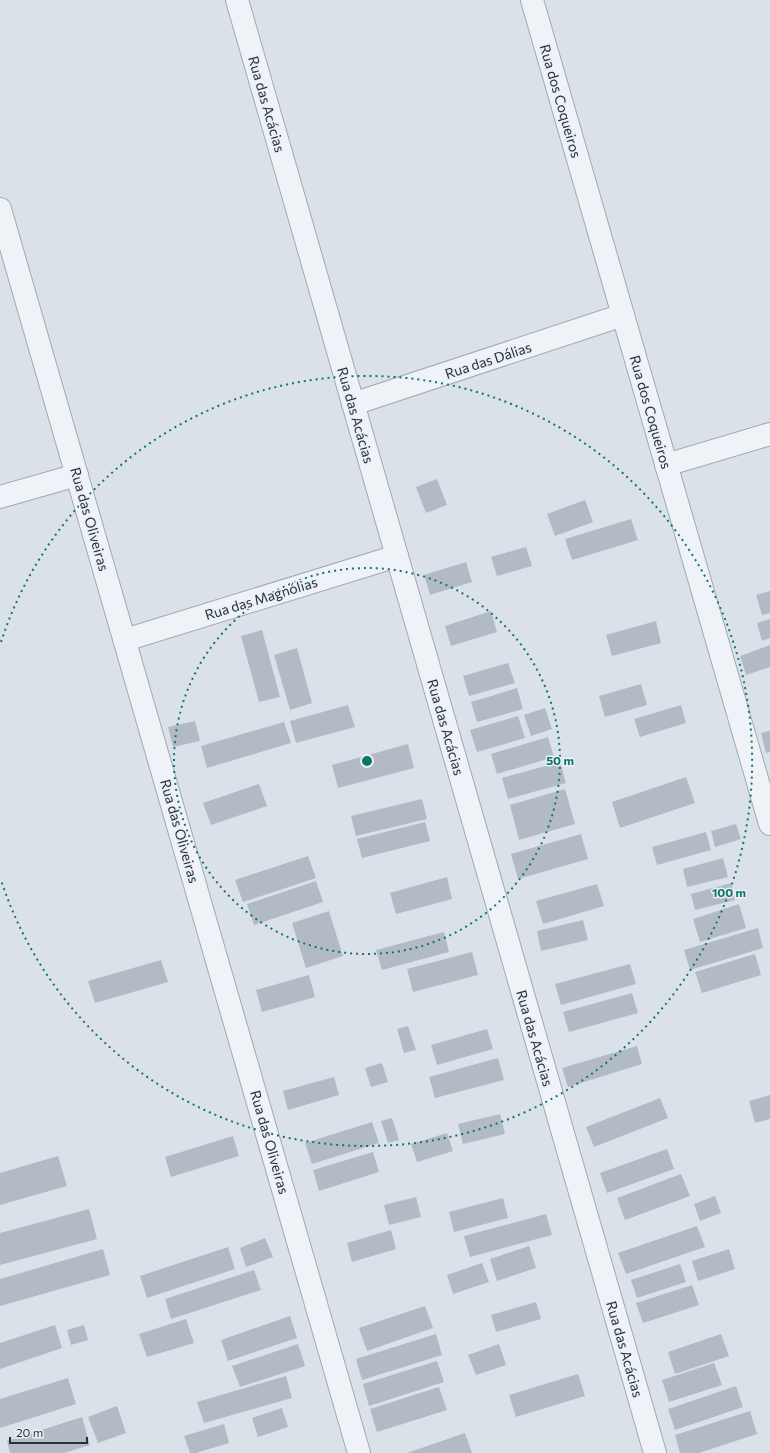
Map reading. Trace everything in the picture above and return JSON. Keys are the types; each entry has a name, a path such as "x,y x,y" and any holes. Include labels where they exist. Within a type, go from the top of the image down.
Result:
{"street":[{"name":"Rua das Acácias","path":"237,0 655,1453"},
{"name":"Rua dos Coqueiros","path":"532,0 770,824"},
{"name":"Rua das Oliveiras","path":"0,209 359,1453"},
{"name":"Rua das Dálias","path":"353,404 623,315"},
{"path":"666,465 770,434"},
{"path":"0,497 77,475"},
{"name":"Rua das Magnólias","path":"125,640 397,556"}],"building":[{"path":"437,479 447,505 426,513 416,487"},
{"path":"585,500 593,522 555,536 547,514"},
{"path":"631,519 638,540 572,560 565,539"},
{"path":"526,547 532,566 497,576 491,557"},
{"path":"466,562 472,582 430,595 424,575"},
{"path":"770,591 770,613 762,615 756,595"},
{"path":"491,611 497,632 451,646 445,626"},
{"path":"770,619 770,638 762,641 757,623"},
{"path":"656,621 661,643 612,656 606,635"},
{"path":"262,630 280,697 259,702 241,636"},
{"path":"770,645 770,667 746,675 740,656"},
{"path":"297,648 312,703 290,710 274,655"},
{"path":"508,663 515,683 469,696 463,676"},
{"path":"641,684 647,705 605,717 599,696"},
{"path":"517,688 523,709 477,722 471,702"},
{"path":"348,705 355,727 296,743 290,721"},
{"path":"681,705 686,723 640,737 634,719"},
{"path":"545,708 552,729 531,736 524,715"},
{"path":"518,716 525,738 477,752 470,730"},
{"path":"195,721 200,741 173,747 168,727"},
{"path":"284,722 291,743 207,768 201,746"},
{"path":"770,731 770,752 766,753 761,733"},
{"path":"548,737 554,757 497,774 491,754"},
{"path":"408,744 414,768 338,788 332,765"},
{"path":"560,762 566,783 508,799 502,778"},
{"path":"686,777 695,803 620,828 612,802"},
{"path":"259,784 267,806 211,825 203,803"},
{"path":"565,789 575,824 519,840 510,805"},
{"path":"422,799 427,819 356,836 351,816"},
{"path":"425,822 430,841 362,858 357,839"},
{"path":"736,824 741,839 715,847 711,831"},
{"path":"706,832 711,850 657,865 652,847"},
{"path":"581,834 588,859 518,879 511,854"},
{"path":"308,856 316,878 243,902 235,880"},
{"path":"723,858 728,877 687,887 683,869"},
{"path":"447,877 452,899 396,914 390,893"},
{"path":"316,881 323,902 254,925 247,904"},
{"path":"731,883 735,900 695,910 691,894"},
{"path":"597,884 604,906 543,924 536,901"},
{"path":"739,904 746,928 700,942 693,919"},
{"path":"329,911 343,956 306,968 292,923"},
{"path":"583,920 588,940 541,951 537,931"},
{"path":"758,928 763,948 690,970 684,950"},
{"path":"444,932 449,952 382,970 376,950"},
{"path":"472,952 478,975 413,992 407,969"},
{"path":"755,954 761,975 702,993 695,972"},
{"path":"161,960 168,982 95,1003 88,981"},
{"path":"630,964 636,984 561,1005 555,984"},
{"path":"309,975 315,997 262,1012 256,990"},
{"path":"632,993 638,1013 569,1032 563,1012"},
{"path":"408,1026 416,1050 404,1053 397,1029"},
{"path":"487,1029 493,1049 437,1065 431,1045"},
{"path":"637,1046 642,1064 568,1087 562,1068"},
{"path":"498,1058 504,1080 435,1098 429,1077"},
{"path":"382,1063 388,1082 371,1087 365,1068"},
{"path":"334,1077 339,1095 288,1110 283,1091"},
{"path":"770,1095 770,1119 755,1123 749,1101"},
{"path":"660,1098 668,1118 594,1147 586,1127"},
{"path":"500,1114 505,1134 463,1144 458,1124"},
{"path":"392,1118 399,1140 388,1143 381,1121"},
{"path":"372,1122 379,1143 312,1164 305,1143"},
{"path":"447,1133 453,1151 417,1162 411,1144"},
{"path":"233,1136 239,1156 171,1177 165,1157"},
{"path":"667,1149 674,1169 607,1193 600,1173"},
{"path":"373,1152 379,1172 319,1191 313,1170"},
{"path":"58,1156 67,1186 0,1205 0,1173"},
{"path":"681,1174 690,1196 625,1220 617,1198"},
{"path":"715,1196 721,1213 700,1221 694,1204"},
{"path":"416,1197 421,1217 389,1225 384,1205"},
{"path":"503,1198 508,1218 454,1232 449,1212"},
{"path":"89,1209 97,1239 0,1265 0,1233"},
{"path":"546,1214 552,1235 470,1257 464,1236"},
{"path":"697,1226 705,1247 626,1274 618,1253"},
{"path":"391,1230 396,1249 352,1262 347,1243"},
{"path":"265,1238 273,1257 246,1267 240,1248"},
{"path":"529,1246 536,1268 497,1281 490,1259"},
{"path":"228,1247 235,1269 147,1298 140,1276"},
{"path":"103,1249 110,1275 0,1306 0,1279"},
{"path":"729,1249 735,1269 698,1281 692,1261"},
{"path":"482,1263 489,1282 453,1294 447,1275"},
{"path":"680,1264 686,1282 637,1298 631,1280"},
{"path":"254,1270 261,1290 171,1319 165,1299"},
{"path":"692,1285 699,1305 643,1323 636,1303"},
{"path":"536,1302 541,1319 496,1332 491,1315"},
{"path":"425,1306 433,1328 367,1351 359,1328"},
{"path":"290,1316 297,1338 228,1361 221,1340"},
{"path":"186,1319 194,1343 147,1357 139,1334"},
{"path":"55,1325 62,1348 0,1369 0,1343"},
{"path":"84,1325 88,1340 71,1345 67,1330"},
{"path":"436,1334 442,1355 362,1380 356,1359"},
{"path":"721,1334 729,1356 675,1374 668,1352"},
{"path":"298,1344 305,1366 240,1387 232,1366"},
{"path":"499,1344 506,1365 476,1375 468,1355"},
{"path":"437,1361 444,1382 369,1406 363,1384"},
{"path":"714,1363 722,1385 669,1402 662,1380"},
{"path":"578,1374 585,1396 516,1417 509,1395"},
{"path":"286,1376 292,1398 204,1423 197,1402"},
{"path":"68,1378 76,1404 0,1428 0,1399"},
{"path":"736,1386 743,1407 675,1430 668,1409"},
{"path":"439,1387 447,1410 377,1432 370,1409"},
{"path":"117,1406 126,1433 98,1443 88,1417"},
{"path":"282,1408 288,1427 258,1437 252,1418"},
{"path":"750,1411 757,1434 699,1453 680,1453 675,1435"},
{"path":"82,1417 90,1445 64,1453 10,1453 7,1441"},
{"path":"224,1424 229,1443 196,1453 190,1453 184,1436"},
{"path":"465,1433 472,1453 407,1453"}]}
